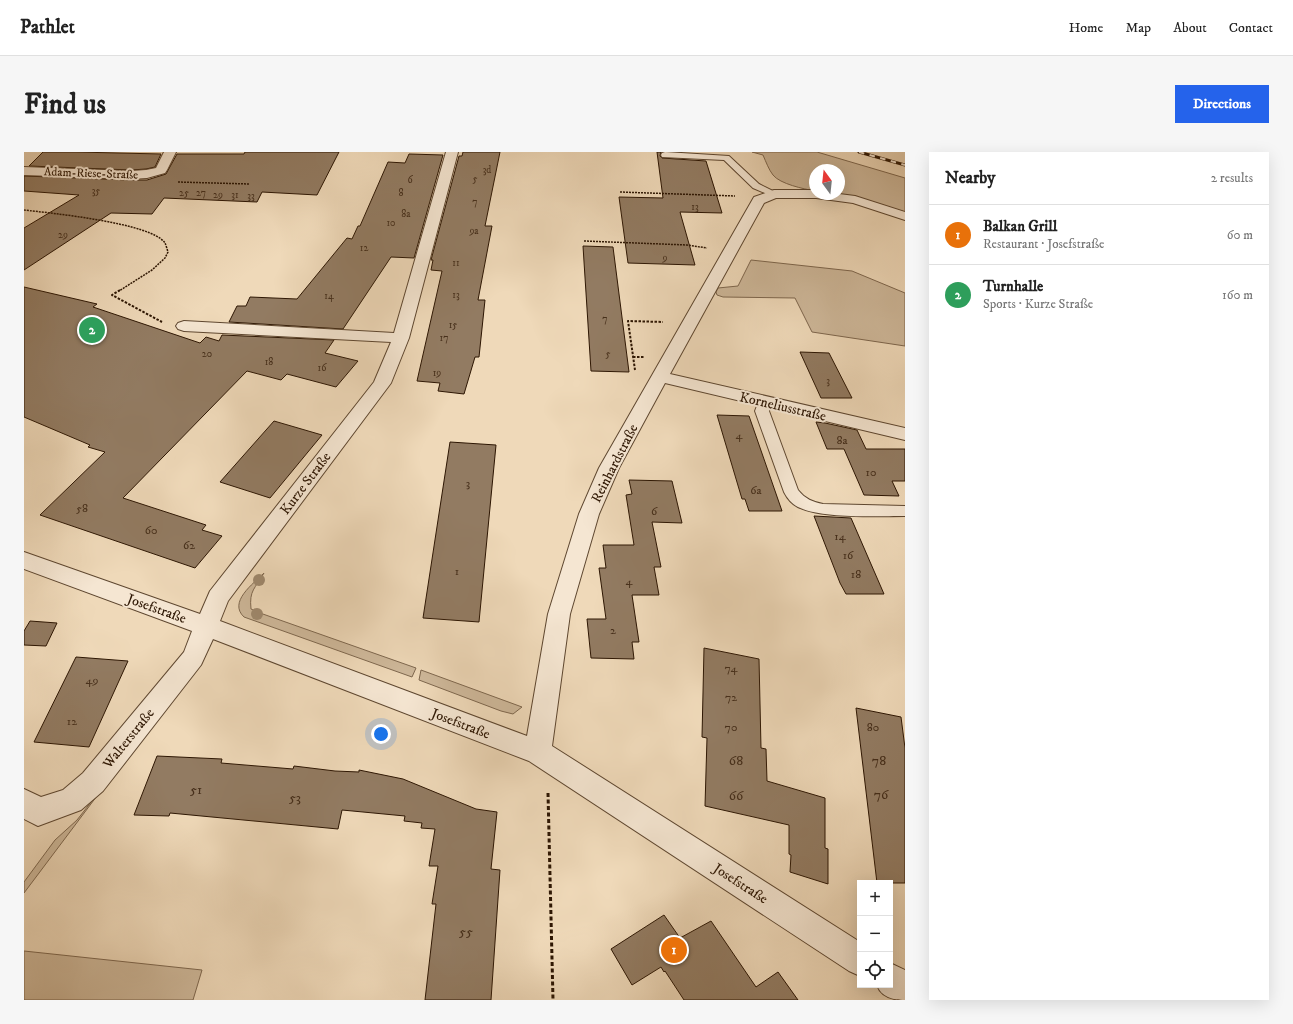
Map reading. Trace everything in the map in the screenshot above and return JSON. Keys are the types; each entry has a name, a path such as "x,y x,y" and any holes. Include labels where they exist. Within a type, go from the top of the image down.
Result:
{"street":[{"name":"Adam-Riese-Straße","path":"24,171 132,175 154,173 161,170 165,165 170,152"},
{"name":"Kurze Straße","path":"206,626 218,597 382,383 401,338 452,152"},
{"path":"767,197 809,194"},
{"name":"Reinhardstraße","path":"538,752 559,614 589,514 609,468 690,322 767,197"},
{"path":"845,198 855,200 905,216"},
{"path":"184,326 401,338"},
{"name":"Korneliusstraße","path":"660,377 905,434"},
{"name":"Josefstraße","path":"24,560 206,626 538,752 857,958"},
{"name":"Walterstraße","path":"24,802 38,812 71,801 93,782 193,658 206,626"},
{"path":"893,981 905,989"}],"lane":[{"path":"665,155 726,158 767,197"},
{"path":"765,401 762,411 791,492 800,502 814,508 823,509 905,511"}],"path":[{"path":"154,173 168,182 249,184"},
{"path":"620,192 767,197"},
{"path":"24,210 101,220 148,231 160,238 167,245 168,252 162,262 112,295 167,325 184,326"},
{"path":"584,241 687,245 702,247"},
{"path":"636,372 628,321 690,322"},
{"path":"553,1000 548,790 561,767"}],"shaded area":[{"path":"752,152 817,152 905,178 905,212 845,196 845,164 809,164 809,190 786,183 776,178 763,155"},
{"path":"751,260 852,271 905,293 905,346 812,332 795,298 723,297 717,295 716,292 718,288 738,286"},
{"path":"264,573 252,593 251,609 416,668 412,677 244,617 240,611 240,599"},
{"path":"421,670 522,707 513,714 501,711 419,680"},
{"path":"124,760 24,893 24,882 55,840 77,820"},
{"path":"24,951 202,970 193,1000 24,1000"}],"building":[{"path":"43,152 161,154 155,167 146,169 131,170 29,166"},
{"path":"245,152 339,152 317,195 262,192 257,202 164,198 152,214 111,213 24,270 24,228 79,195 24,191 24,176 147,180 166,174 177,154 244,154"},
{"path":"463,152 500,152 485,226 492,226 478,300 485,300 479,357 475,357 464,394 438,391 440,383 417,381 442,271 431,270 433,260 431,260 459,156 462,156"},
{"path":"657,152 661,152 660,156 662,158 706,161 722,213 680,212 695,265 628,263 619,197 663,198"},
{"path":"409,154 443,155 414,258 391,257 343,329 229,322 237,306 246,306 250,297 297,299 347,238 352,239 358,226 360,226 388,162 405,163"},
{"path":"583,246 613,247 629,372 591,371"},
{"path":"24,287 97,304 93,307 200,343 206,337 219,341 222,335 334,340 325,353 358,361 336,387 287,374 281,380 247,371 123,498 206,525 202,530 222,536 195,568 40,515 105,452 88,447 90,445 24,417"},
{"path":"800,352 829,353 852,398 821,398"},
{"path":"717,415 749,416 782,511 749,511 745,499 742,499"},
{"path":"274,421 322,435 270,498 220,482"},
{"path":"816,422 857,430 866,449 905,449 905,481 892,481 899,496 864,495 844,449 827,449"},
{"path":"450,442 496,445 479,622 423,618"},
{"path":"629,480 672,481 682,523 652,522 661,567 654,567 659,595 632,595 639,642 632,642 634,659 591,658 587,619 606,619 599,568 606,568 603,545 634,545 626,495 632,494"},
{"path":"814,516 851,518 884,594 846,594 840,583"},
{"path":"30,621 57,623 46,646 24,645 24,631"},
{"path":"704,648 759,659 761,748 766,749 767,781 825,798 825,848 828,849 828,884 790,872 791,855 789,854 789,825 705,806 707,738 702,737"},
{"path":"76,657 128,661 89,747 34,742"},
{"path":"856,708 901,717 905,748 905,883 893,883 893,880 877,880"},
{"path":"157,756 222,759 221,763 293,769 294,766 335,771 359,772 359,770 403,779 476,809 497,812 491,869 500,870 491,1000 425,1000 436,904 432,904 438,866 429,866 435,829 421,828 422,823 404,821 405,816 342,810 338,829 170,813 169,816 134,815"},
{"path":"664,915 680,938 711,921 756,987 778,972 798,1000 684,1000 661,967 632,985 611,949"}],"railway":[{"path":"859,152 905,165"}],"place":[{"name":"Turnhalle","path":"92,330"},
{"name":"Balkan Grill","path":"674,950"}]}
